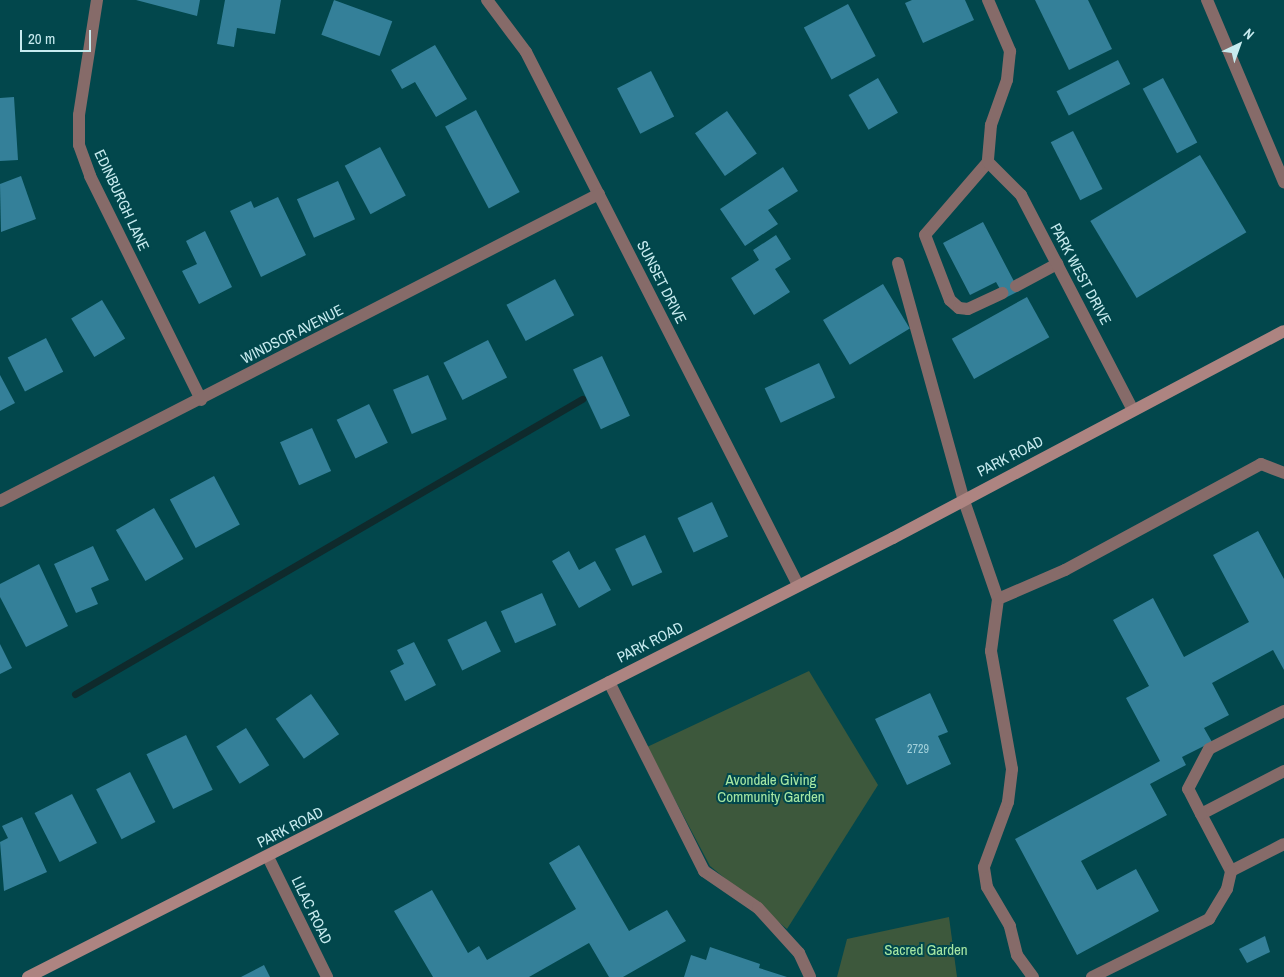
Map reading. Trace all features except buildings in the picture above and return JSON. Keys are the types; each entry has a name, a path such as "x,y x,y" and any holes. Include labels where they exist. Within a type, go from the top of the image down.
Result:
{"main road":[{"name":"PARK ROAD","path":"28,977 268,857 798,585 1284,331"}],"street":[{"name":"EDINBURGH LANE","path":"97,0 80,105 79,145 90,176 201,400"},
{"name":"SUNSET DRIVE","path":"487,0 526,52 798,585"},
{"path":"988,0 1010,52 1007,80 992,125 988,162 925,235 950,300 959,308 968,309 1002,294"},
{"path":"1207,0 1284,182"},
{"name":"PARK WEST DRIVE","path":"988,162 1020,195 1133,410"},
{"name":"WINDSOR AVENUE","path":"0,502 599,194"},
{"path":"898,263 963,498 998,600 991,651 1012,769 1008,802 984,867 987,887 1010,926 1017,955 1033,977"},
{"path":"1016,286 1057,264"},
{"path":"998,600 1065,570 1261,464 1284,473"},
{"path":"608,682 704,871 758,908 799,952 810,977"},
{"path":"1092,977 1210,919 1227,889 1231,871 1188,789 1209,748 1284,711"},
{"path":"1201,814 1284,771"},
{"path":"1231,871 1284,844"},
{"name":"LILAC ROAD","path":"268,857 327,977"}],"green space":[{"name":"Avondale Giving Community Garden","path":"809,671 878,785 787,929 710,866 647,747"},
{"name":"Sacred Garden","path":"949,917 957,977 837,977 847,939"}],"waterway":[{"path":"75,694 582,399"}]}
